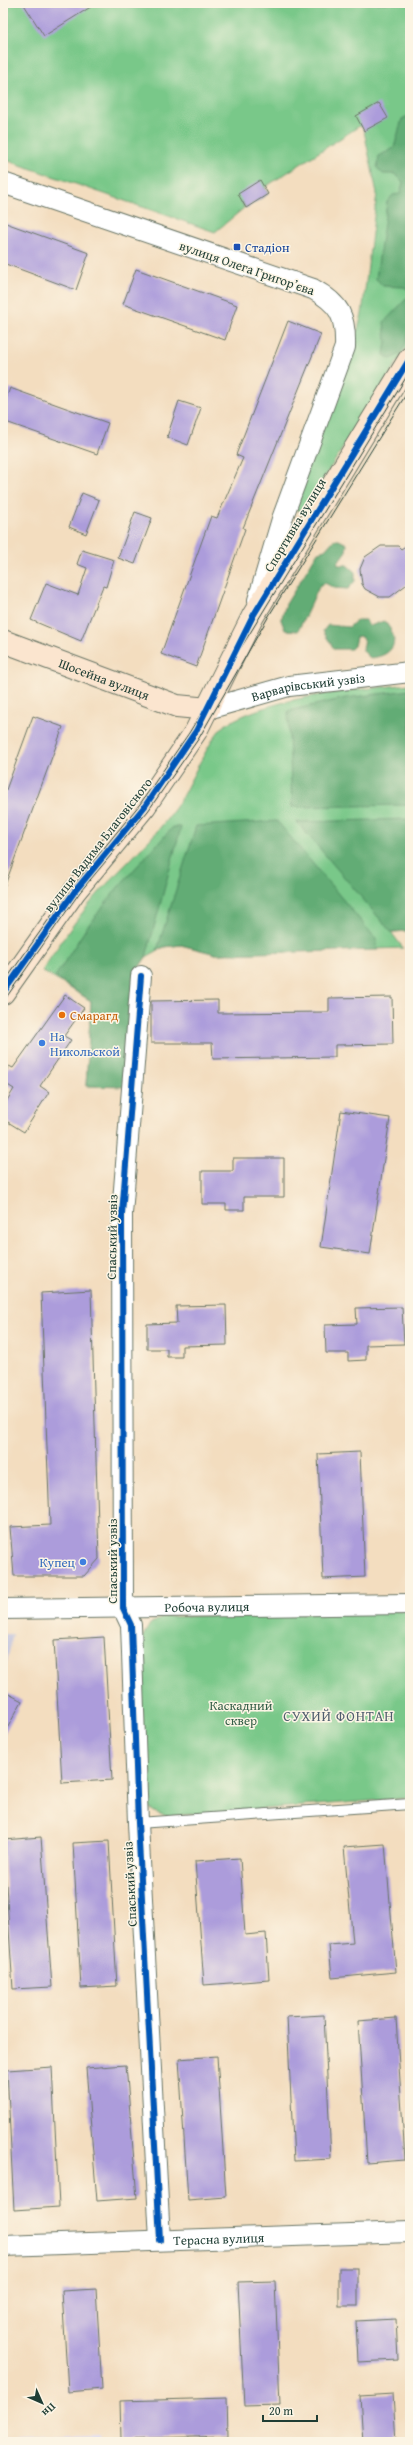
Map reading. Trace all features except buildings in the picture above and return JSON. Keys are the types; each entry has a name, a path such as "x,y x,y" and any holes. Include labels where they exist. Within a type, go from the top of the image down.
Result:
{"street":[{"name":"вулиця Олега Григорʼєва","path":"3,183 313,289 326,296 338,307 345,332 345,347 282,519 253,616"},
{"name":"Спортивна вулиця","path":"208,709 253,616 410,358"},
{"name":"Шосейна вулиця","path":"3,641 177,706 208,709"},
{"name":"Варварівський узвіз","path":"208,709 289,686 410,672"},
{"name":"вулиця Вадима Благовісного","path":"3,993 75,891 145,806 196,731 208,709"},
{"name":"Спаський узвіз","path":"141,976 122,1214 123,1608 131,1625 138,1823 160,2240"},
{"name":"Робоча вулиця","path":"3,1609 410,1604"},
{"name":"Терасна вулиця","path":"3,2246 410,2232"}],"lane":[{"path":"138,1823 410,1804"}],"shaded area":[{"path":"3,1634 13,1634 3,1681"},
{"path":"98,2434 103,2442 3,2442 3,2438"}],"green space":[{"path":"3,3 410,3 410,342 303,511 297,510 294,505 356,336 362,314 377,193 364,131 361,125 265,187 268,194 246,208 242,202 244,208 215,232 3,159"},
{"path":"410,115 410,291 404,287 383,286 376,279 387,202 393,195 400,194 403,182 395,174 383,174 377,168 379,156 394,148 402,119"},
{"path":"410,295 410,323 407,341 398,355 391,359 384,355 386,341 384,322"},
{"path":"334,540 339,540 347,544 346,551 337,563 339,565 347,565 355,572 355,581 348,589 334,588 325,583 320,585 298,631 285,630 281,620 286,604 318,552 325,550"},
{"path":"357,620 365,620 370,626 384,621 390,628 393,635 393,646 390,650 378,657 370,658 363,651 364,639 360,636 356,637 354,646 351,649 334,649 323,631 328,625 349,627"},
{"path":"410,684 410,931 391,932 403,948 216,954 181,945 164,947 146,957 136,972 86,1086 91,1001 42,971 87,906 168,818 181,799 213,739 220,730 225,725 244,715 266,707 290,701 340,692"},
{"path":"410,690 410,805 292,807 288,711 346,698"},
{"path":"410,819 410,931 391,932 297,822"},
{"path":"277,821 376,939 378,950 216,954 181,945 164,947 157,950 196,826"},
{"path":"173,827 181,827 146,957 136,972 126,1087 86,1086 91,1001 55,977 87,927 119,886"},
{"name":"Каскадний сквер","path":"410,1610 410,1798 168,1816 153,1811 142,1798 138,1645 150,1624 164,1617"}],"tram line":[{"path":"3,984 71,888 140,804 189,733 410,371"},
{"path":"3,1002 80,892 148,811 199,738 270,614 410,388"}],"cycle path":[{"path":"3,993 75,891 145,806 196,731 253,616 410,358"},
{"path":"141,976 122,1214 123,1608 131,1625 138,1823 160,2240"}],"place":[{"name":"Стадіон","path":"237,247"},
{"name":"Смарагд","path":"62,1015"},
{"name":"На Никольской","path":"42,1043"},
{"name":"Купец","path":"83,1562"}],"district":[{"name":"СУХИЙ ФОНТАН","path":"339,1716"}]}
